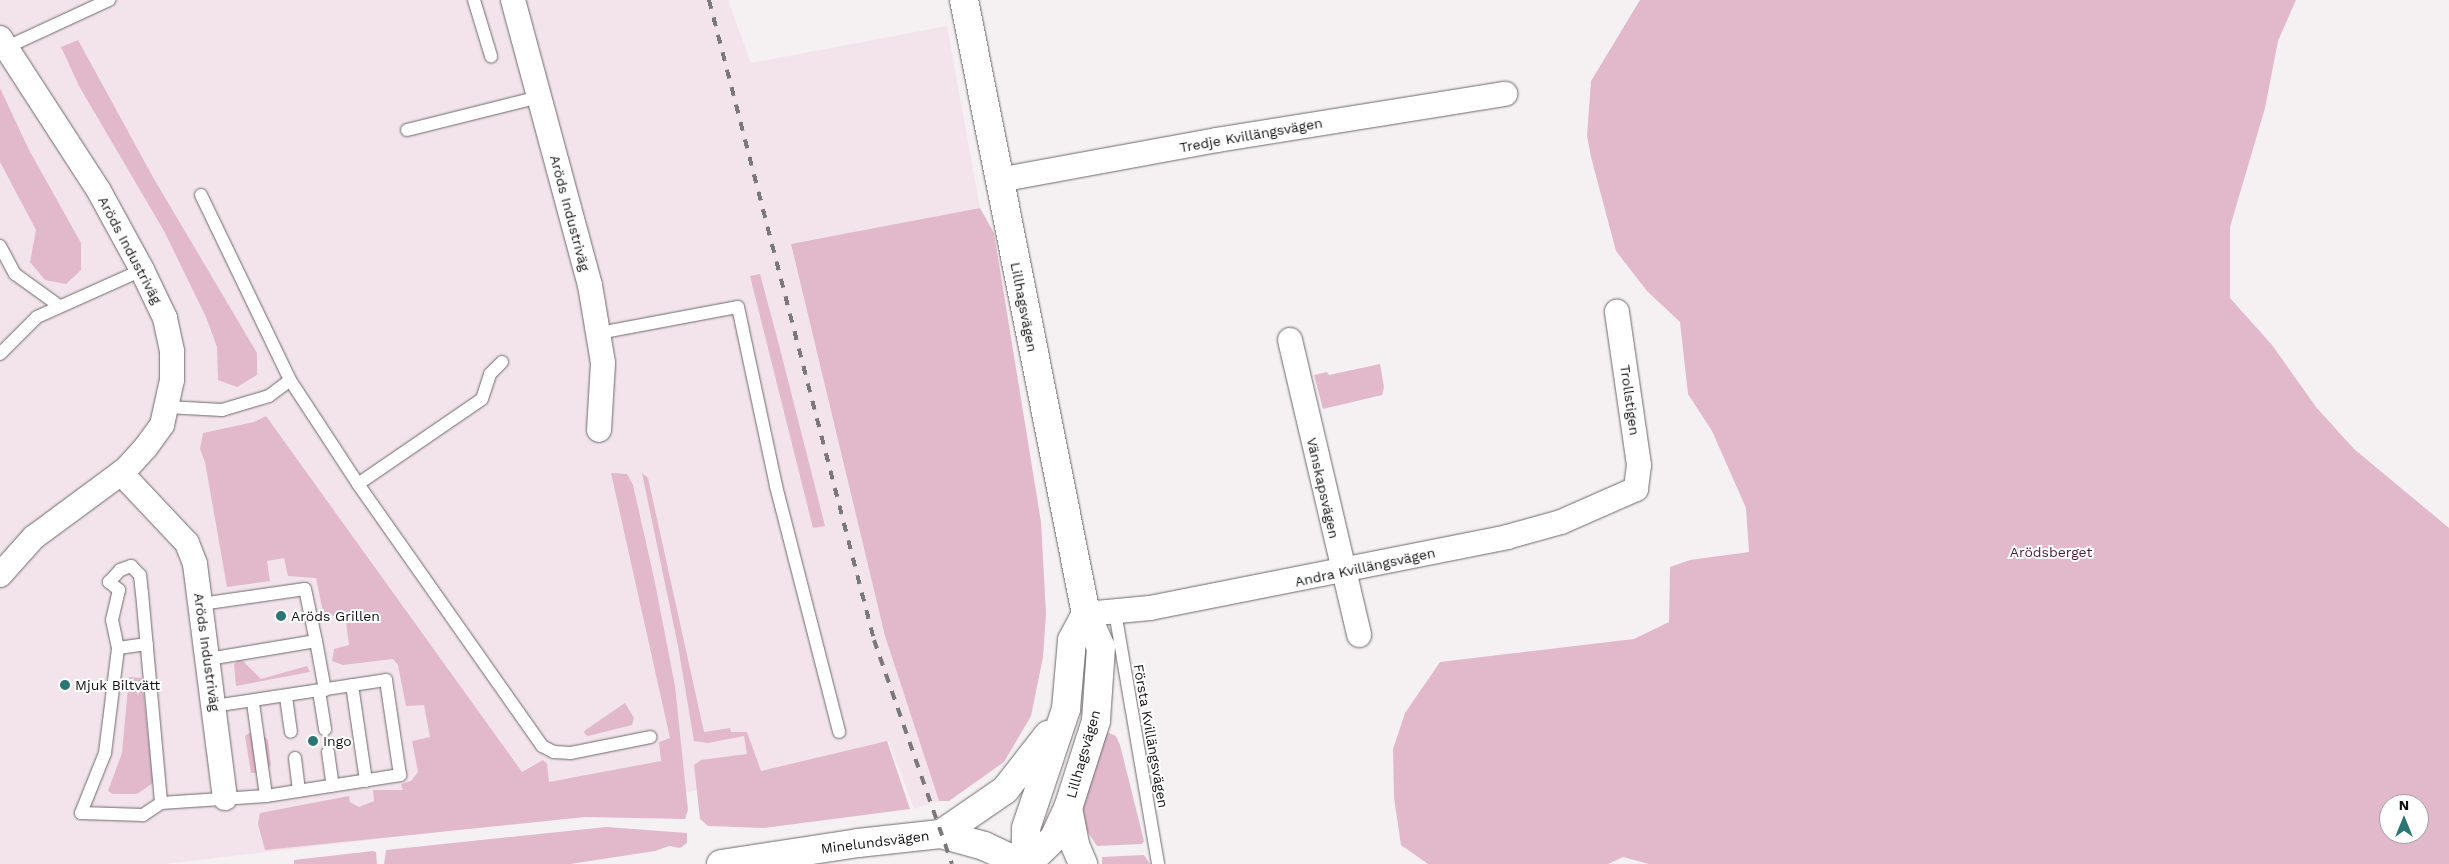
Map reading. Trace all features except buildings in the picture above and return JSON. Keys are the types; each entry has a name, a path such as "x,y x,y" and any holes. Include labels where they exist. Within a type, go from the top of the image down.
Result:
{"street":[{"name":"Aröds Industriväg","path":"513,0 590,285 603,363 599,430"},
{"name":"Lillhagsvägen","path":"964,0 1086,614 1101,647 1096,721 1068,808 1054,838 1025,864"},
{"name":"Aröds Industriväg","path":"0,574 34,537 120,473 162,425 172,380 172,351 165,318 142,270 99,191 2,43"},
{"name":"Tredje Kvillängsvägen","path":"999,180 1217,140 1505,94"},
{"name":"Trollstigen","path":"1617,312 1639,465 1636,488"},
{"name":"Vänskapsvägen","path":"1290,340 1342,572 1359,635"},
{"name":"Aröds Industriväg","path":"120,473 187,543 195,564 224,798"},
{"name":"Andra Kvillängsvägen","path":"1086,614 1115,612 1342,572 1507,537 1561,522 1636,488"},
{"name":"Lillhagsvägen","path":"1025,864 1026,828 1066,709 1072,640 1086,614"},
{"name":"Lillhagsvägen","path":"941,834 1005,790 1029,763 1066,709"},
{"name":"Lillhagsvägen","path":"1068,808 1075,845 1083,864"},
{"name":"Minelundsvägen","path":"721,864 858,843 941,834"},
{"path":"941,834 984,846 1025,864"}],"lane":[{"path":"2,43 109,0"},
{"path":"474,0 491,56"},
{"path":"407,130 539,97"},
{"path":"201,195 290,380 358,484 542,746 554,752 571,753 650,737"},
{"path":"0,246 15,274 58,305"},
{"path":"0,354 36,317 58,305 142,270"},
{"path":"599,333 738,307 776,486 838,732"},
{"path":"358,484 482,400 490,374 502,362"},
{"path":"167,407 222,410 268,396 290,380"},
{"path":"161,803 140,575 131,566 120,570 109,582 119,590 112,620 118,648 105,753 81,813 143,815 161,803 266,796 400,775 386,680 253,703 214,706"},
{"path":"201,604 305,589 316,641 325,730"},
{"name":"Första Kvillängsvägen","path":"1115,612 1158,864"},
{"path":"208,659 316,641"},
{"path":"118,648 147,644"},
{"path":"352,686 366,780"},
{"path":"286,697 291,732"},
{"path":"253,703 266,796"},
{"path":"328,752 333,786"},
{"path":"295,758 299,791"}],"shaded area":[{"path":"0,0 728,0 751,63 947,26 980,208 791,245 885,636 939,801 914,809 889,742 609,812 164,864 0,864"}],"green space":[{"name":"Arödsberget","path":"1640,0 2296,0 2278,41 2265,108 2230,227 2230,298 2272,345 2316,407 2354,449 2449,528 2449,864 1649,864 1623,857 1608,864 1428,864 1401,845 1394,798 1393,749 1405,713 1440,662 1634,639 1669,622 1670,567 1690,560 1749,552 1746,508 1712,431 1688,394 1680,322 1647,291 1616,251 1587,136 1591,81"},
{"path":"78,40 154,179 257,353 257,375 237,387 218,380 217,347 206,317 164,231 79,86 61,47"},
{"path":"0,88 29,150 81,243 81,270 66,284 45,280 30,262 36,230 0,162"},
{"path":"980,208 994,233 1041,522 1046,614 1043,657 1031,716 1004,762 949,801 939,801 885,636 791,244"},
{"path":"760,274 825,526 813,528 750,276"},
{"path":"1380,364 1384,387 1382,395 1323,409 1314,375 1327,372 1329,375"},
{"path":"266,416 522,772 543,760 547,764 549,782 661,761 659,742 670,738 611,473 627,474 633,485 654,578 675,686 688,810 685,819 585,817 265,850 258,824 260,813 349,796 350,802 359,807 374,801 373,790 403,790 401,784 411,781 418,772 412,741 430,737 424,705 406,706 398,665 393,659 343,665 332,661 334,649 349,645 345,614 324,617 316,578 288,576 284,558 267,561 270,581 227,587 205,462 200,449 203,433 254,422"},
{"path":"642,473 648,478 704,732 730,728 731,732 747,732 761,771 887,741 910,809 764,828 708,826 700,819 694,765 701,760 747,754 744,736 708,743 694,741 678,646"},
{"path":"238,661 243,661 261,679 307,666 310,672 236,686 234,664"},
{"path":"129,677 142,678 153,783 137,794 113,794 108,791 122,753"},
{"path":"625,703 634,718 632,725 588,736 585,734 584,731"},
{"path":"1107,732 1116,736 1120,745 1144,841 1142,844 1097,846 1085,828 1083,808 1085,793"},
{"path":"249,733 260,733 268,740 271,765 265,773 251,773 245,736"},
{"path":"606,827 687,833 687,843 680,848 669,846 655,851 570,864 384,864 386,850"},
{"path":"376,852 377,864 294,864 294,860"},
{"path":"1144,855 1150,864 1102,864 1102,857"}],"railway":[{"path":"709,0 874,640 952,864"}],"place":[{"name":"Aröds Grillen","path":"281,616"},
{"name":"Mjuk Biltvätt","path":"65,685"},
{"name":"Ingo","path":"313,741"}]}
